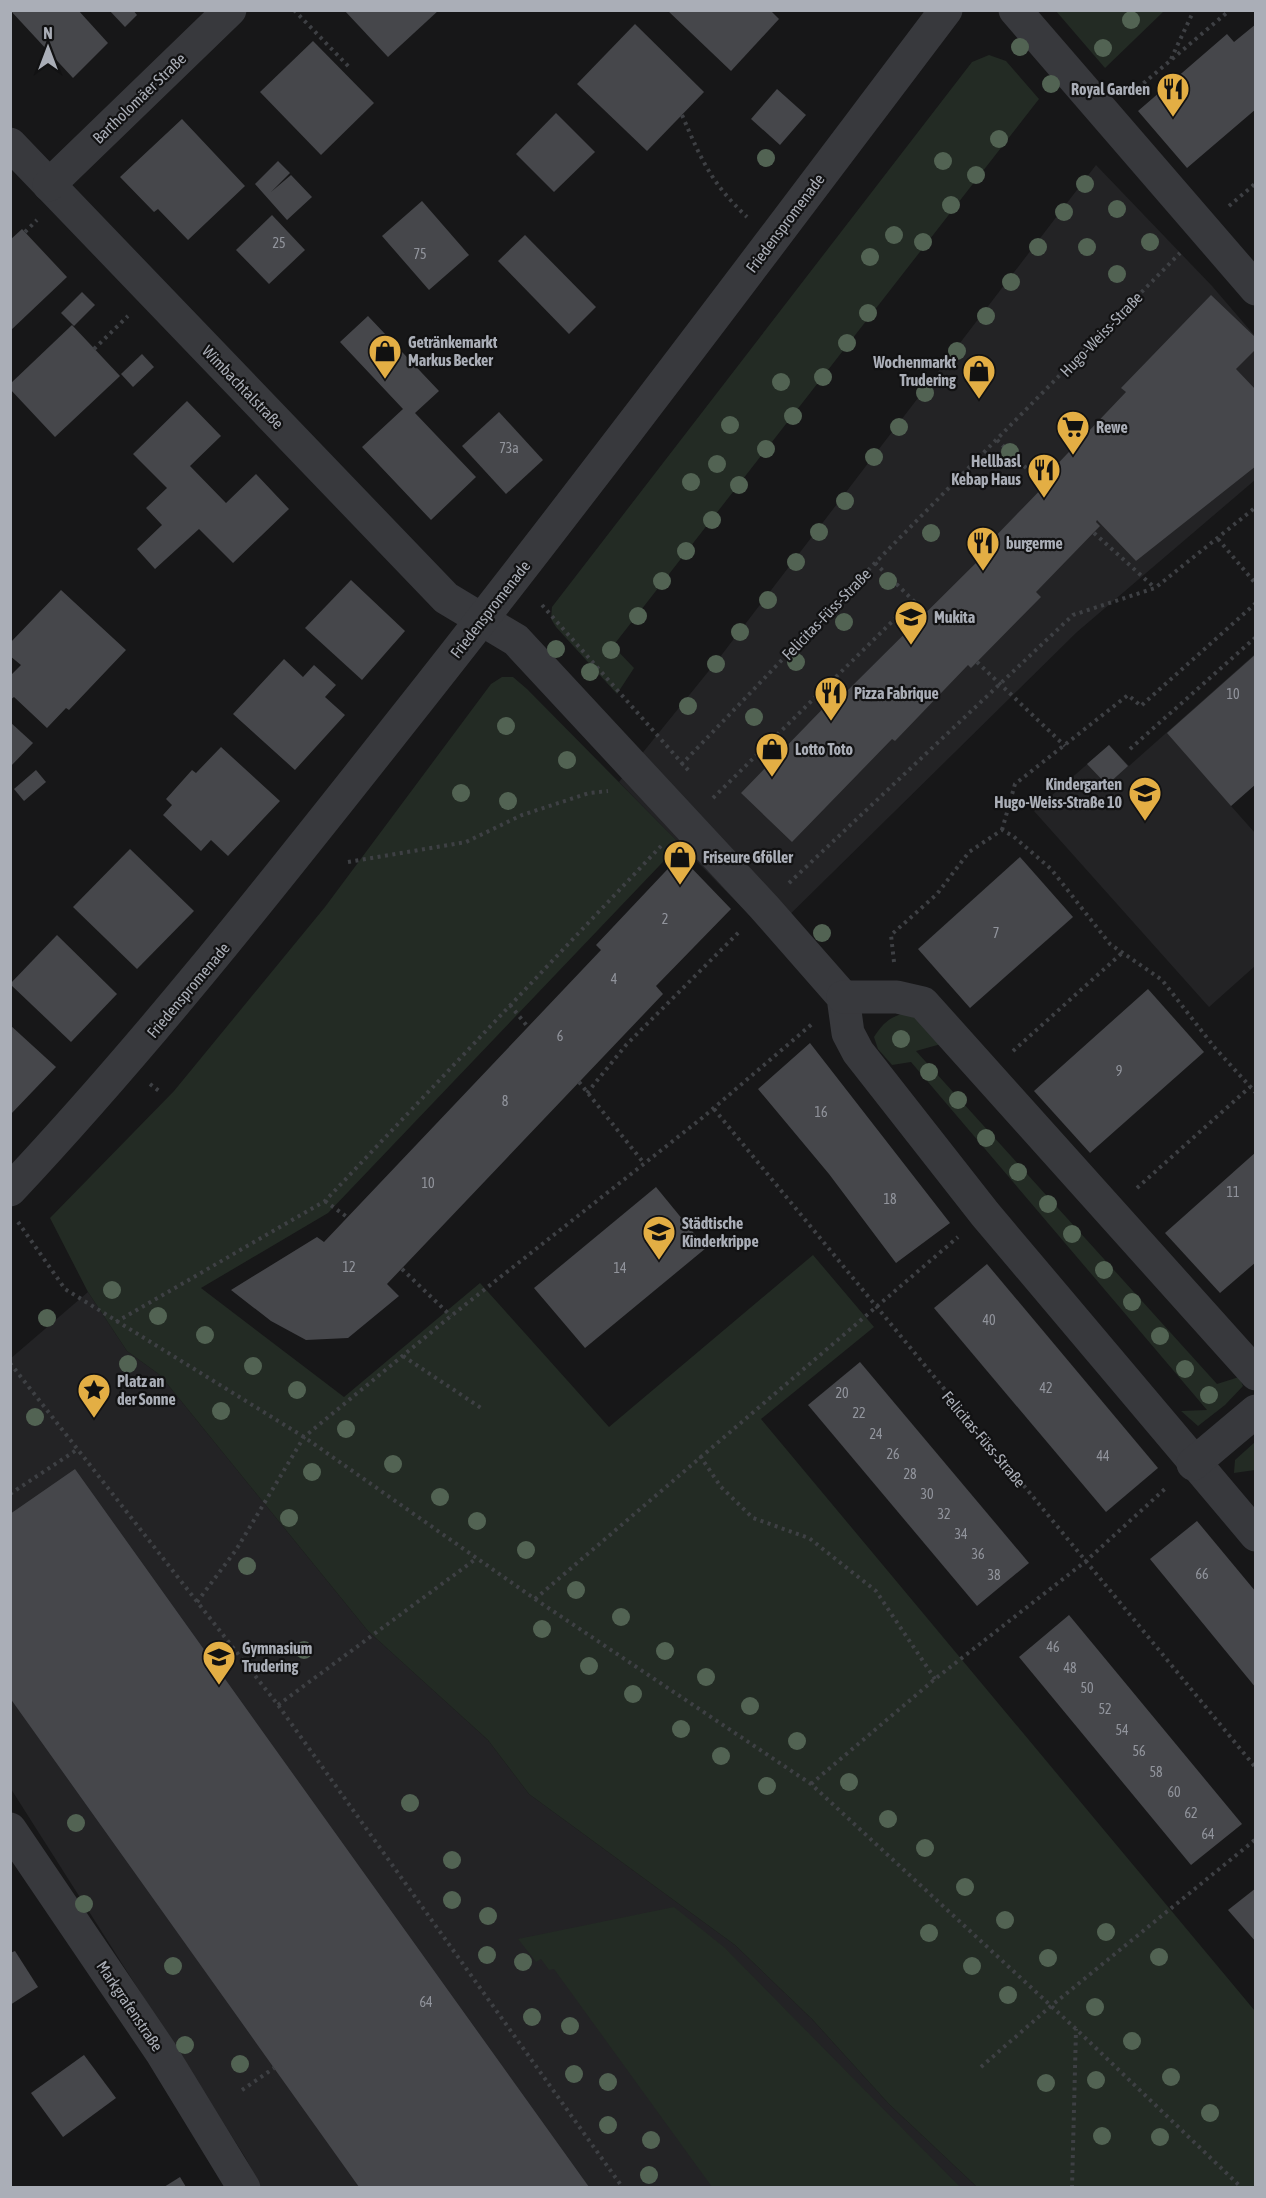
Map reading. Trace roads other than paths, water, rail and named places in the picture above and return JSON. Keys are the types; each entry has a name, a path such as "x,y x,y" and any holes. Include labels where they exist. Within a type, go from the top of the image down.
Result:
{"street":[{"name":"Bartholomäer Straße","path":"49,185 230,10"},
{"name":"Friedenspromenade","path":"10,1190 109,1083 196,982 482,620 946,10"},
{"path":"1015,10 1256,289"},
{"name":"Wimbachtalstraße","path":"10,144 446,598 482,620"},
{"path":"482,620 516,640 764,907 843,997 848,1033 858,1052 985,1214 1193,1464 1256,1535"},
{"path":"843,997 897,997 923,1003 1256,1374"},
{"path":"1193,1464 1256,1411"},
{"name":"Markgrafenstraße","path":"10,1829 161,2052 244,2187"}],"place":[{"name":"Royal Garden","path":"1173,118"},
{"name":"Getränkemarkt Markus Becker","path":"385,380"},
{"name":"Wochenmarkt Trudering","path":"979,400"},
{"name":"Rewe","path":"1073,456"},
{"name":"Hellbasl Kebap Haus","path":"1044,499"},
{"name":"burgerme","path":"983,572"},
{"name":"Mukita","path":"911,646"},
{"name":"Pizza Fabrique","path":"831,722"},
{"name":"Lotto Toto","path":"772,778"},
{"name":"Kindergarten Hugo-Weiss-Straße 10","path":"1145,822"},
{"name":"Friseure Gföller","path":"680,886"},
{"name":"Städtische Kinderkrippe","path":"659,1261"},
{"name":"Platz an der Sonne","path":"94,1419"},
{"name":"Gymnasium Trudering","path":"219,1686"}]}
